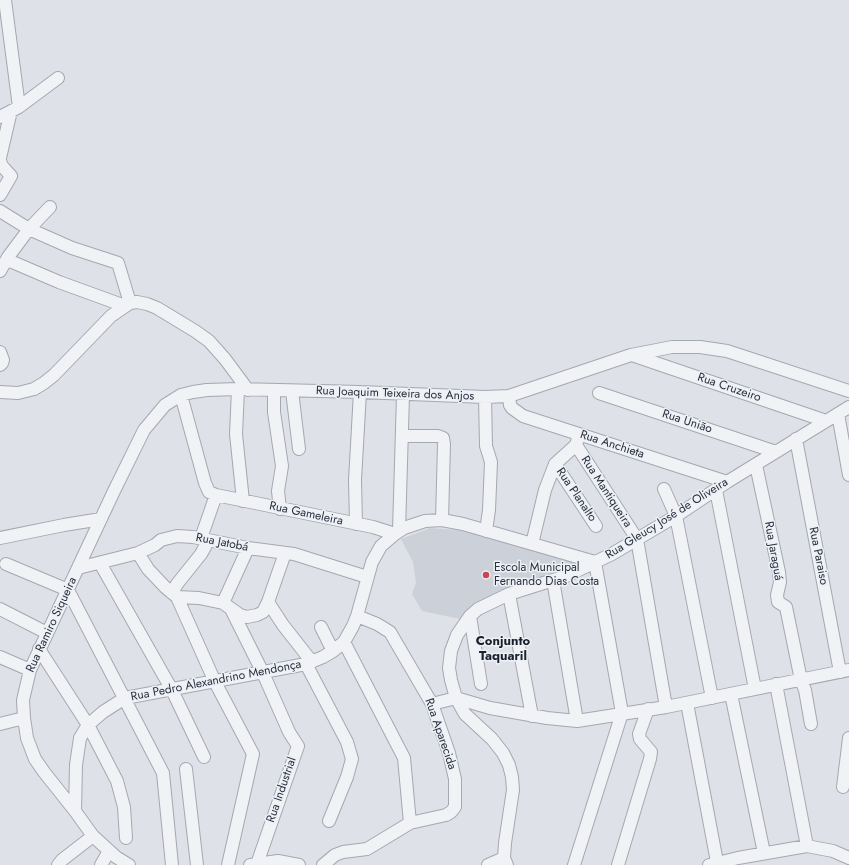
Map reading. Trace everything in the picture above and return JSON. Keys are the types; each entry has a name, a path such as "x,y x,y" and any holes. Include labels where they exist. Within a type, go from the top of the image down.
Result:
{"street":[{"path":"0,195 11,176 2,166 0,160 15,109 5,0"},
{"path":"0,117 15,109 58,78"},
{"path":"2,267 29,229 50,207"},
{"path":"0,211 29,229 72,248 118,263 127,304"},
{"path":"2,267 10,261 59,282 127,304 147,304 157,308 209,341 221,355 243,390 236,434 243,501"},
{"path":"0,392 25,392 44,383 54,375 111,316 127,304"},
{"name":"Rua Joaquim Teixeira dos Anjos","path":"101,519 144,430 151,420 165,405 181,395 207,390 360,392 485,397 509,396 631,355 672,347 700,347 727,351 849,391"},
{"path":"0,352 3,360 0,365"},
{"name":"Rua Cruzeiro","path":"631,355 826,421"},
{"path":"274,391 274,412 282,466 278,491 280,509"},
{"path":"292,391 298,449"},
{"path":"356,524 355,480 360,392"},
{"name":"Rua União","path":"599,393 776,452"},
{"path":"397,532 403,394"},
{"path":"174,595 177,584 201,554 206,545 204,539 216,495 209,492 205,483 181,395"},
{"name":"Rua Anchieta","path":"509,396 510,405 512,408 523,416 578,440 727,482"},
{"path":"485,397 486,446 491,462 489,510 486,531"},
{"name":"Rua Gleucy José de Oliveira","path":"506,862 505,843 513,790 509,765 503,753 492,739 464,714 456,698 449,668 451,651 457,635 470,616 485,604 509,594 553,580 602,559 676,516 727,482 849,407"},
{"path":"838,414 849,475"},
{"path":"402,436 438,436 443,438 442,520"},
{"name":"Rua Paraiso","path":"796,439 845,671"},
{"path":"532,544 545,490 555,464 578,440"},
{"name":"Rua Mantiqueira","path":"578,440 637,539"},
{"name":"Rua Planalto","path":"555,464 596,526"},
{"name":"Rua Jaraguá","path":"756,465 779,572 780,582 776,595 778,602 786,607 801,680 805,690 811,724"},
{"path":"664,489 676,516 712,698"},
{"path":"716,490 755,689"},
{"name":"Rua Gameleira","path":"216,495 397,532"},
{"path":"0,538 101,519"},
{"name":"Rua Ramiro Siqueira","path":"101,519 30,670 24,690 24,718 27,738 35,759 53,785 75,811 93,836 116,858 129,865"},
{"name":"Rua Pedro Alexandrino Mendonça","path":"75,811 77,750 80,738 88,725 103,712 125,698 263,674 309,663 333,651 344,642 357,616 367,577 376,553 381,546 397,532 425,521 442,520 595,562"},
{"name":"Rua Jatobá","path":"78,568 138,553 155,545 161,540 177,536 294,554 367,577"},
{"path":"637,539 666,706"},
{"path":"227,606 248,548"},
{"path":"138,553 148,569 174,595 215,682 253,754 228,865"},
{"path":"174,595 198,598 227,606 240,616 247,617 257,615 263,612 268,602 286,553"},
{"path":"574,865 622,713 595,562"},
{"path":"100,563 172,690 204,757"},
{"path":"6,564 68,590 125,698 162,773 172,865"},
{"path":"553,580 577,721"},
{"path":"509,594 532,716"},
{"path":"268,602 309,663 347,742 352,759 347,777 329,821"},
{"name":"Rua Industrial","path":"227,606 263,674 289,732 298,746 254,865"},
{"path":"0,609 48,633"},
{"name":"Rua Aparecida","path":"323,865 335,855 343,852 367,850 410,824 446,815 455,807 455,779 449,753 432,704 390,632 377,624 357,616"},
{"path":"470,616 481,684"},
{"path":"321,627 333,651"},
{"path":"344,642 404,758 410,824"},
{"path":"39,649 88,725 117,781 124,807 126,838"},
{"path":"0,657 30,670"},
{"path":"432,704 456,698 490,708 532,716 577,721 712,698 845,671"},
{"path":"776,684 807,846"},
{"path":"731,694 764,853"},
{"path":"687,702 713,864 764,853 807,846 819,847 849,858"},
{"path":"618,865 650,759 651,752 640,739 639,734 648,709"},
{"path":"0,724 24,718"},
{"path":"843,787 849,738"},
{"path":"186,769 197,865"},
{"path":"58,865 62,860 93,836"},
{"path":"101,865 109,851"},
{"path":"254,865 278,861 299,865"},
{"path":"488,865 506,862"}],"shaded area":[{"name":"Escola Municipal Fernando Dias Costa","path":"430,528 457,530 581,560 579,568 465,620 422,611 412,594 416,583 413,562 401,539"}],"place":[{"name":"Escola Municipal Fernando Dias Costa","path":"486,575"}],"district":[{"name":"Conjunto Taquaril","path":"503,650"}]}
